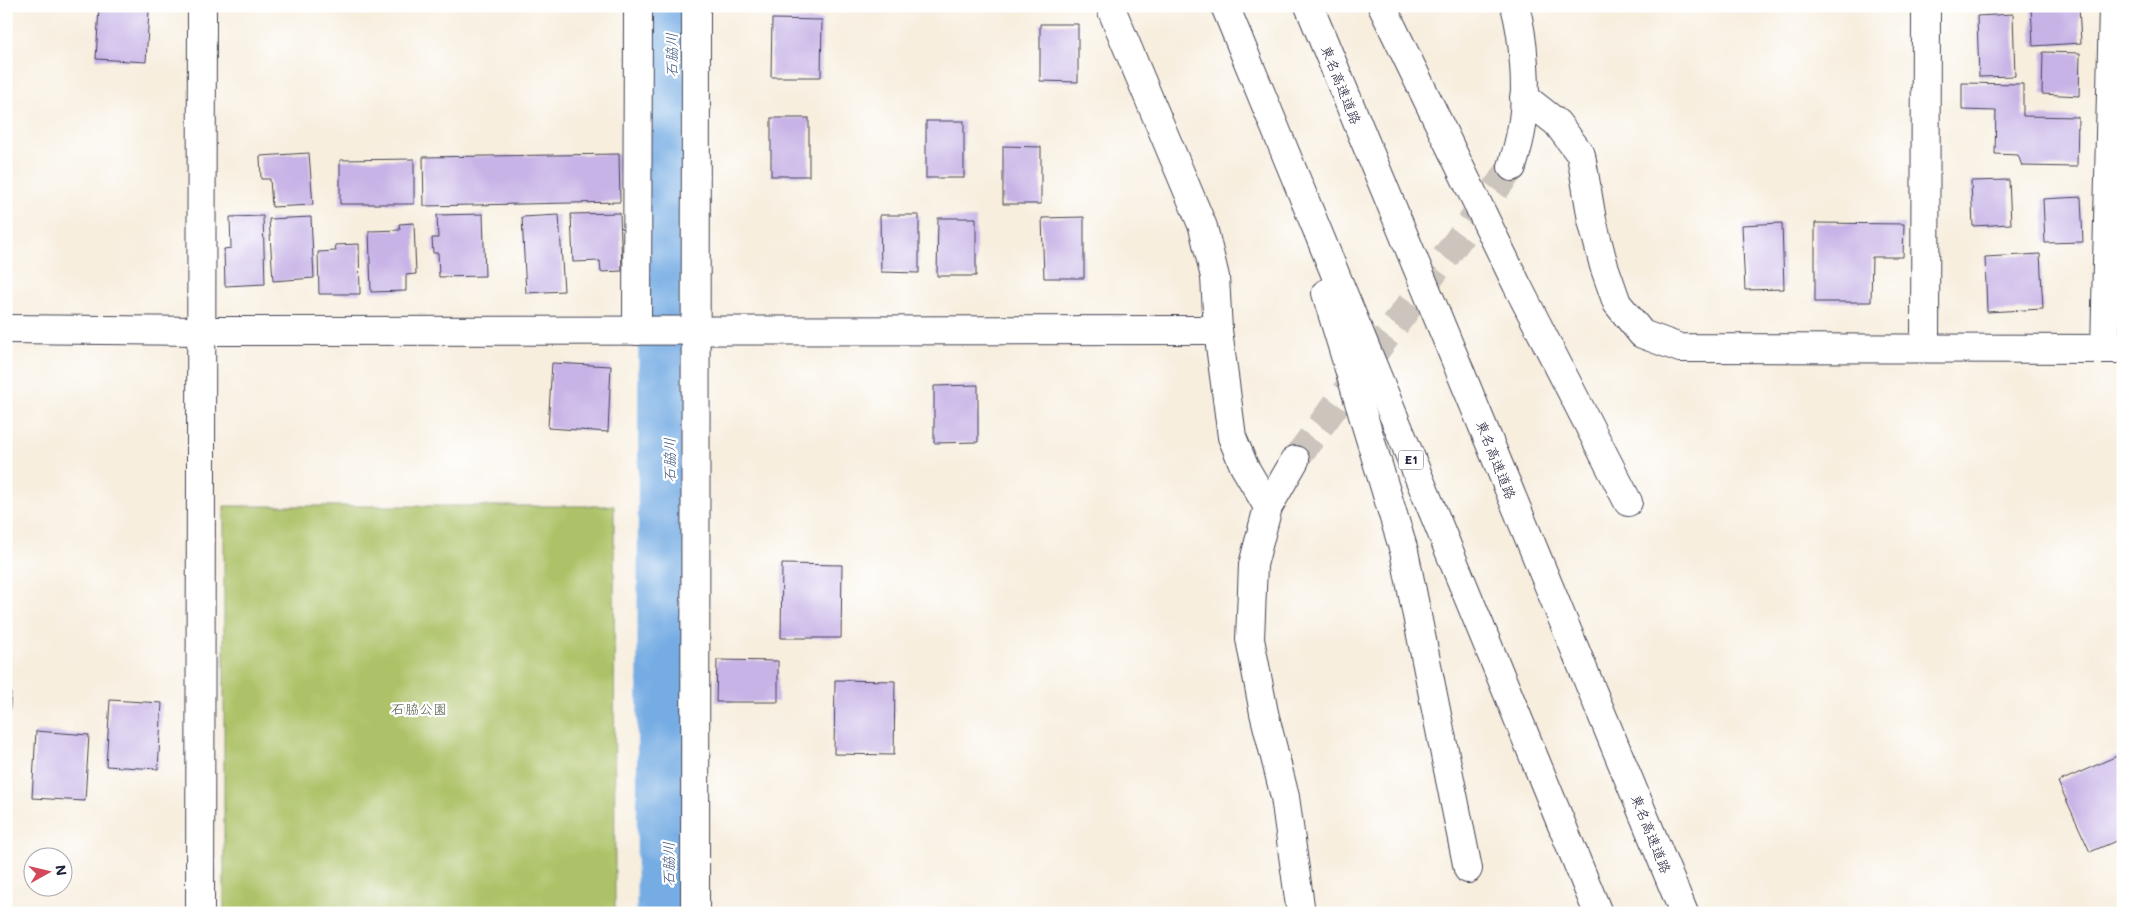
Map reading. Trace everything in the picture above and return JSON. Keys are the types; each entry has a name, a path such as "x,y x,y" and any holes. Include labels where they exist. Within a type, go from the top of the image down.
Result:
{"main road":[{"path":"200,913 202,6"},
{"path":"637,331 638,6"},
{"path":"695,913 696,6"},
{"path":"1110,6 1204,227 1215,277 1218,330 1232,437 1244,466 1268,507"},
{"name":"E1","path":"1225,6 1598,913"},
{"name":"東名高速道路","path":"1309,6 1684,913"},
{"path":"1382,6 1517,285 1628,502"},
{"path":"1512,167 1523,125 1524,97 1518,18 1515,6"},
{"path":"1926,6 1926,348"},
{"path":"1524,97 1557,123 1580,155 1592,220 1604,266 1617,303 1642,334 1680,348 2114,349 2113,6"},
{"path":"1280,139 1404,551 1468,869"},
{"path":"6,329 202,331 1218,330"},
{"path":"1295,460 1268,507 1253,564 1250,639 1264,713 1285,797 1301,913"}],"green space":[{"name":"石脇公園","path":"224,506 614,506 615,913 224,913"}],"building":[{"path":"2031,6 2079,6 2081,43 2033,46"},
{"path":"99,7 149,10 146,62 96,59"},
{"path":"2013,14 2015,76 1979,77 1977,16"},
{"path":"772,19 822,20 821,77 771,77"},
{"path":"1040,24 1078,24 1078,82 1040,81"},
{"path":"2043,52 2080,53 2079,96 2042,94"},
{"path":"1962,83 2023,84 2023,116 2078,117 2077,167 2022,166 2018,155 1995,154 1996,111 1962,110"},
{"path":"771,118 809,118 809,176 771,176"},
{"path":"926,121 964,121 964,178 926,178"},
{"path":"1003,146 1041,147 1041,204 1003,204"},
{"path":"309,153 313,205 272,207 270,179 261,179 260,156"},
{"path":"619,154 620,202 424,206 423,157"},
{"path":"414,159 414,204 340,204 340,160"},
{"path":"2009,180 2011,224 1973,226 1971,181"},
{"path":"2081,197 2083,242 2045,243 2043,199"},
{"path":"620,213 622,271 601,272 600,261 573,262 571,214"},
{"path":"483,214 485,276 439,277 438,253 433,253 432,238 438,238 437,215"},
{"path":"559,215 564,291 526,293 522,217"},
{"path":"880,215 919,215 919,273 881,272"},
{"path":"263,216 265,284 225,286 224,249 231,248 230,217"},
{"path":"311,217 314,278 273,281 269,219"},
{"path":"1084,217 1084,278 1044,278 1042,218"},
{"path":"938,218 976,218 976,276 937,276"},
{"path":"414,223 416,274 406,275 406,291 371,292 369,231 400,230 399,224"},
{"path":"1782,223 1784,289 1745,290 1742,225"},
{"path":"1815,223 1904,224 1903,257 1872,257 1871,302 1815,302"},
{"path":"359,244 360,294 319,294 318,252 336,251 335,245"},
{"path":"2040,254 2043,309 1987,312 1985,257"},
{"path":"552,363 611,366 608,432 548,428"},
{"path":"978,385 978,442 934,443 934,386"},
{"path":"782,564 842,565 841,638 781,638"},
{"path":"717,660 778,661 778,702 716,702"},
{"path":"835,680 895,681 894,755 834,754"},
{"path":"6,693 11,693 8,737 6,737"},
{"path":"110,700 162,703 158,769 106,766"},
{"path":"36,731 89,735 85,801 32,798"},
{"path":"2117,756 2123,768 2123,838 2090,852 2058,782"},
{"path":"2123,848 2123,871 2115,852"}],"waterway":[{"name":"石脇川","path":"669,913 672,6"}],"tunnel":[{"path":"1295,460 1512,167"}]}
